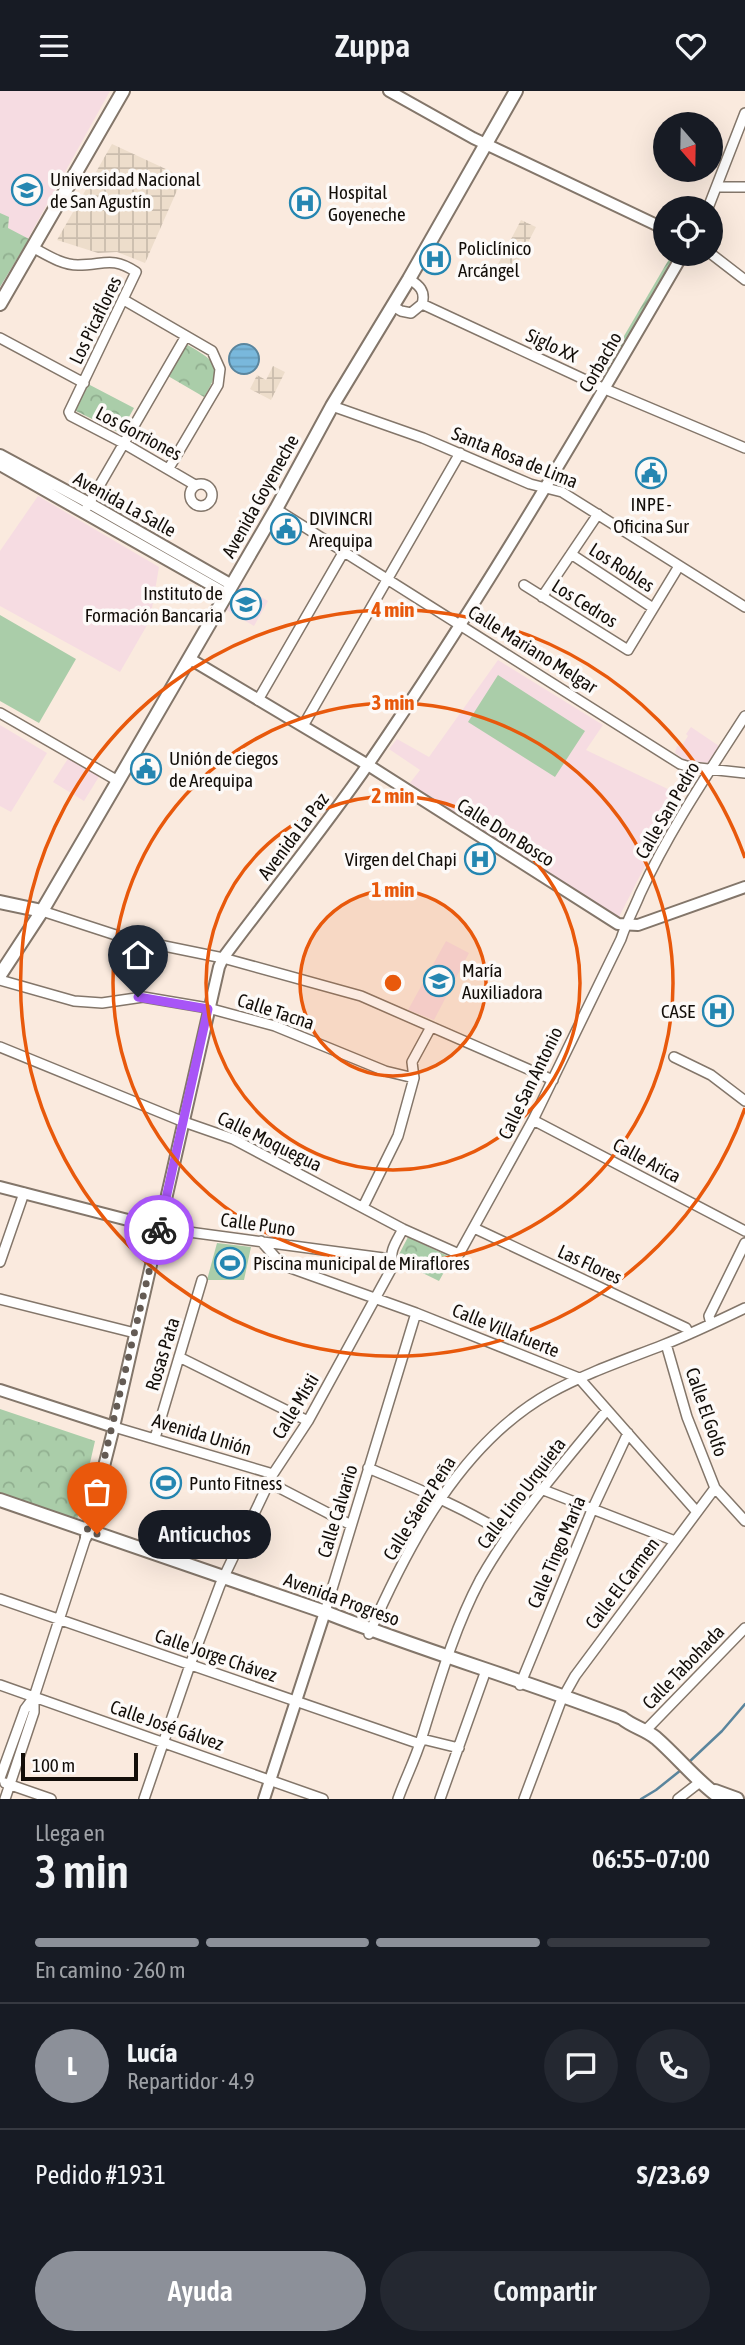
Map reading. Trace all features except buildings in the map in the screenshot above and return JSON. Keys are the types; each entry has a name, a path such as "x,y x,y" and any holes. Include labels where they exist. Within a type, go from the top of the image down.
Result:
{"main road":[{"path":"0,304 123,91"},
{"name":"Avenida Goyeneche","path":"0,978 190,659 332,406 409,279 516,91"},
{"path":"0,902 42,911"},
{"name":"Avenida Progreso","path":"0,1500 87,1534 520,1685"},
{"name":"Avenida Progreso","path":"0,1508 87,1534"},
{"name":"Avenida Progreso","path":"446,1658 622,1718 629,1724 646,1730 679,1760 708,1795 722,1799"},
{"name":"Avenida Progreso","path":"708,1795 737,1799"}],"street":[{"path":"389,91 473,138 653,223"},
{"path":"713,196 745,113"},
{"path":"717,187 745,187"},
{"name":"Los Picaflores","path":"32,247 59,261 76,265 101,261 116,263 136,272 84,383"},
{"path":"723,263 745,280"},
{"name":"Corbacho","path":"547,487 676,266"},
{"path":"409,279 423,291 422,304"},
{"path":"124,300 212,351 219,364 221,373 218,385 169,468"},
{"name":"Siglo XX","path":"393,306 411,313 422,304 605,389 745,449"},
{"path":"87,507 186,336"},
{"name":"Los Gorriones","path":"0,338 84,383 71,409 71,416 169,468 195,485"},
{"name":"Santa Rosa de Lima","path":"332,406 460,453 530,484 562,492 745,607"},
{"path":"303,726 460,453"},
{"name":"Avenida La Salle","path":"0,455 230,589"},
{"name":"Avenida La Salle","path":"0,465 87,507"},
{"name":"Avenida La Paz","path":"223,958 368,765 461,625 547,487"},
{"name":"Calle Mariano Melgar","path":"276,509 680,764 745,772"},
{"path":"542,597 598,514"},
{"path":"258,700 343,553"},
{"name":"Los Robles","path":"571,554 653,608"},
{"path":"653,608 679,566"},
{"name":"Los Cedros","path":"524,586 628,650 653,608"},
{"name":"Calle Don Bosco","path":"190,659 368,765 618,924 625,925"},
{"path":"0,713 118,781"},
{"name":"Calle San Pedro","path":"625,925 674,825 745,716"},
{"path":"625,925 638,925 745,887"},
{"path":"625,925 640,932 745,893"},
{"path":"42,911 125,938 223,958 361,996 553,1080"},
{"name":"Calle San Antonio","path":"459,1254 533,1120 621,939 625,925"},
{"path":"5,1799 34,1712 34,1697 87,1534 114,1427 208,1009 223,958"},
{"name":"Calle Tacna","path":"0,978 74,1001 102,1003 144,997 275,1025 386,1071 414,1078"},
{"path":"363,1207 398,1136 414,1078 412,1062 431,1027"},
{"name":"Calle Moquegua","path":"0,1047 184,1122 233,1139 403,1229 459,1254"},
{"path":"674,1058 711,1075 745,1101"},
{"name":"Calle Arica","path":"533,1120 745,1231"},
{"name":"Calle Puno","path":"0,1187 159,1228 391,1259"},
{"path":"0,1262 24,1193"},
{"name":"Las Flores","path":"474,1228 686,1328 689,1334"},
{"name":"Calle Misti","path":"144,1799 222,1582 272,1479 308,1421 394,1264 392,1253 403,1229"},
{"name":"Calle Villafuerte","path":"261,1241 288,1267 376,1298 579,1378 697,1512"},
{"path":"711,1324 709,1316 745,1243"},
{"name":"Rosas Pata","path":"155,1438 202,1280"},
{"path":"0,1299 135,1333"},
{"name":"Calle Sáenz Peña","path":"370,1633 404,1564 441,1499 468,1460 492,1436 528,1407 579,1378 666,1344 745,1308"},
{"name":"Calle Calvario","path":"264,1799 324,1615 415,1313"},
{"name":"Calle El Golfo","path":"666,1344 687,1417 715,1487 745,1521"},
{"path":"179,1357 308,1421"},
{"name":"Avenida Unión","path":"0,1390 155,1438 272,1479 351,1525"},
{"name":"Calle Lino Urquieta","path":"398,1798 421,1741 446,1658 479,1583 507,1535 541,1489 607,1410"},
{"name":"Calle Tingo María","path":"520,1685 592,1510 628,1433"},
{"path":"368,1468 476,1515 507,1535"},
{"name":"Calle El Carmen","path":"524,1799 562,1698 592,1651 715,1487"},
{"path":"541,1489 675,1541"},
{"name":"Calle Jorge Chávez","path":"0,1599 295,1701 421,1741 458,1748"},
{"name":"Calle Tabohada","path":"646,1730 745,1628"},
{"path":"440,1799 485,1673"},
{"name":"Calle José Gálvez","path":"0,1685 323,1799"},
{"path":"34,1697 25,1709 0,1780 51,1799"},
{"path":"678,1799 699,1781"},
{"path":"398,1798 410,1799"}],"shaded area":[{"name":"Universidad Nacional de San Agustín","path":"0,91 110,91 0,289"},
{"path":"112,144 183,177 145,263 117,252 98,253 57,240"},
{"path":"521,220 536,227 507,283 492,276"},
{"path":"273,366 285,372 271,400 250,389 257,375 266,380"},
{"path":"38,496 159,567 150,620 120,672 0,606 0,551"},
{"name":"Instituto de Formación Bancaria","path":"237,583 268,601 254,626 223,608"},
{"path":"498,660 603,725 586,750 674,792 669,800 676,805 618,919 546,876 410,783 420,770 389,749 397,739 429,757"},
{"path":"0,725 47,753 11,812 0,806"},
{"path":"691,727 719,746 708,763 687,761 675,753 677,746 681,747 688,736 686,734"},
{"path":"69,757 100,775 84,801 53,782"},
{"name":"María Auxiliadora","path":"446,941 469,953 434,1020 408,1010"}],"green space":[{"path":"0,213 9,217 8,228 29,239 0,287"},
{"path":"665,266 672,266 607,376 600,377"},
{"path":"186,344 204,355 213,365 214,378 204,397 168,376"},
{"path":"88,384 134,408 120,433 74,410"},
{"path":"0,615 76,659 39,723 0,701"},
{"path":"498,675 585,731 555,777 468,722"},
{"path":"408,1237 452,1258 439,1281 396,1260"},
{"name":"Piscina municipal de Miraflores","path":"217,1243 251,1247 244,1280 207,1280"},
{"path":"0,1409 95,1441 77,1520 0,1493"}],"water":[{"path":"244,344 250,345 258,353 258,365 250,373 244,374 238,373 230,365 229,359 230,353 238,345"}],"waterway":[{"path":"688,1763 722,1731 745,1704"},
{"path":"641,1799 681,1770"}],"way so far":[{"path":"97,1534 87,1531 159,1230"}],"place":[{"name":"Universidad Nacional de San Agustín","path":"27,190"},
{"name":"Hospital Goyeneche","path":"305,203"},
{"name":"Policlínico Arcángel","path":"435,259"},
{"name":"INPE - Oficina Sur","path":"651,473"},
{"name":"DIVINCRI Arequipa","path":"286,529"},
{"name":"Instituto de Formación Bancaria","path":"246,604"},
{"name":"Unión de ciegos de Arequipa","path":"146,769"},
{"name":"Virgen del Chapi","path":"480,859"},
{"name":"María Auxiliadora","path":"439,981"},
{"name":"CASE","path":"718,1011"},
{"name":"Piscina municipal de Miraflores","path":"230,1263"},
{"name":"Punto Fitness","path":"166,1483"},
{"name":"Anticuchos","path":"97,1534"}],"route":[{"path":"138,997 208,1009 159,1230"}]}
